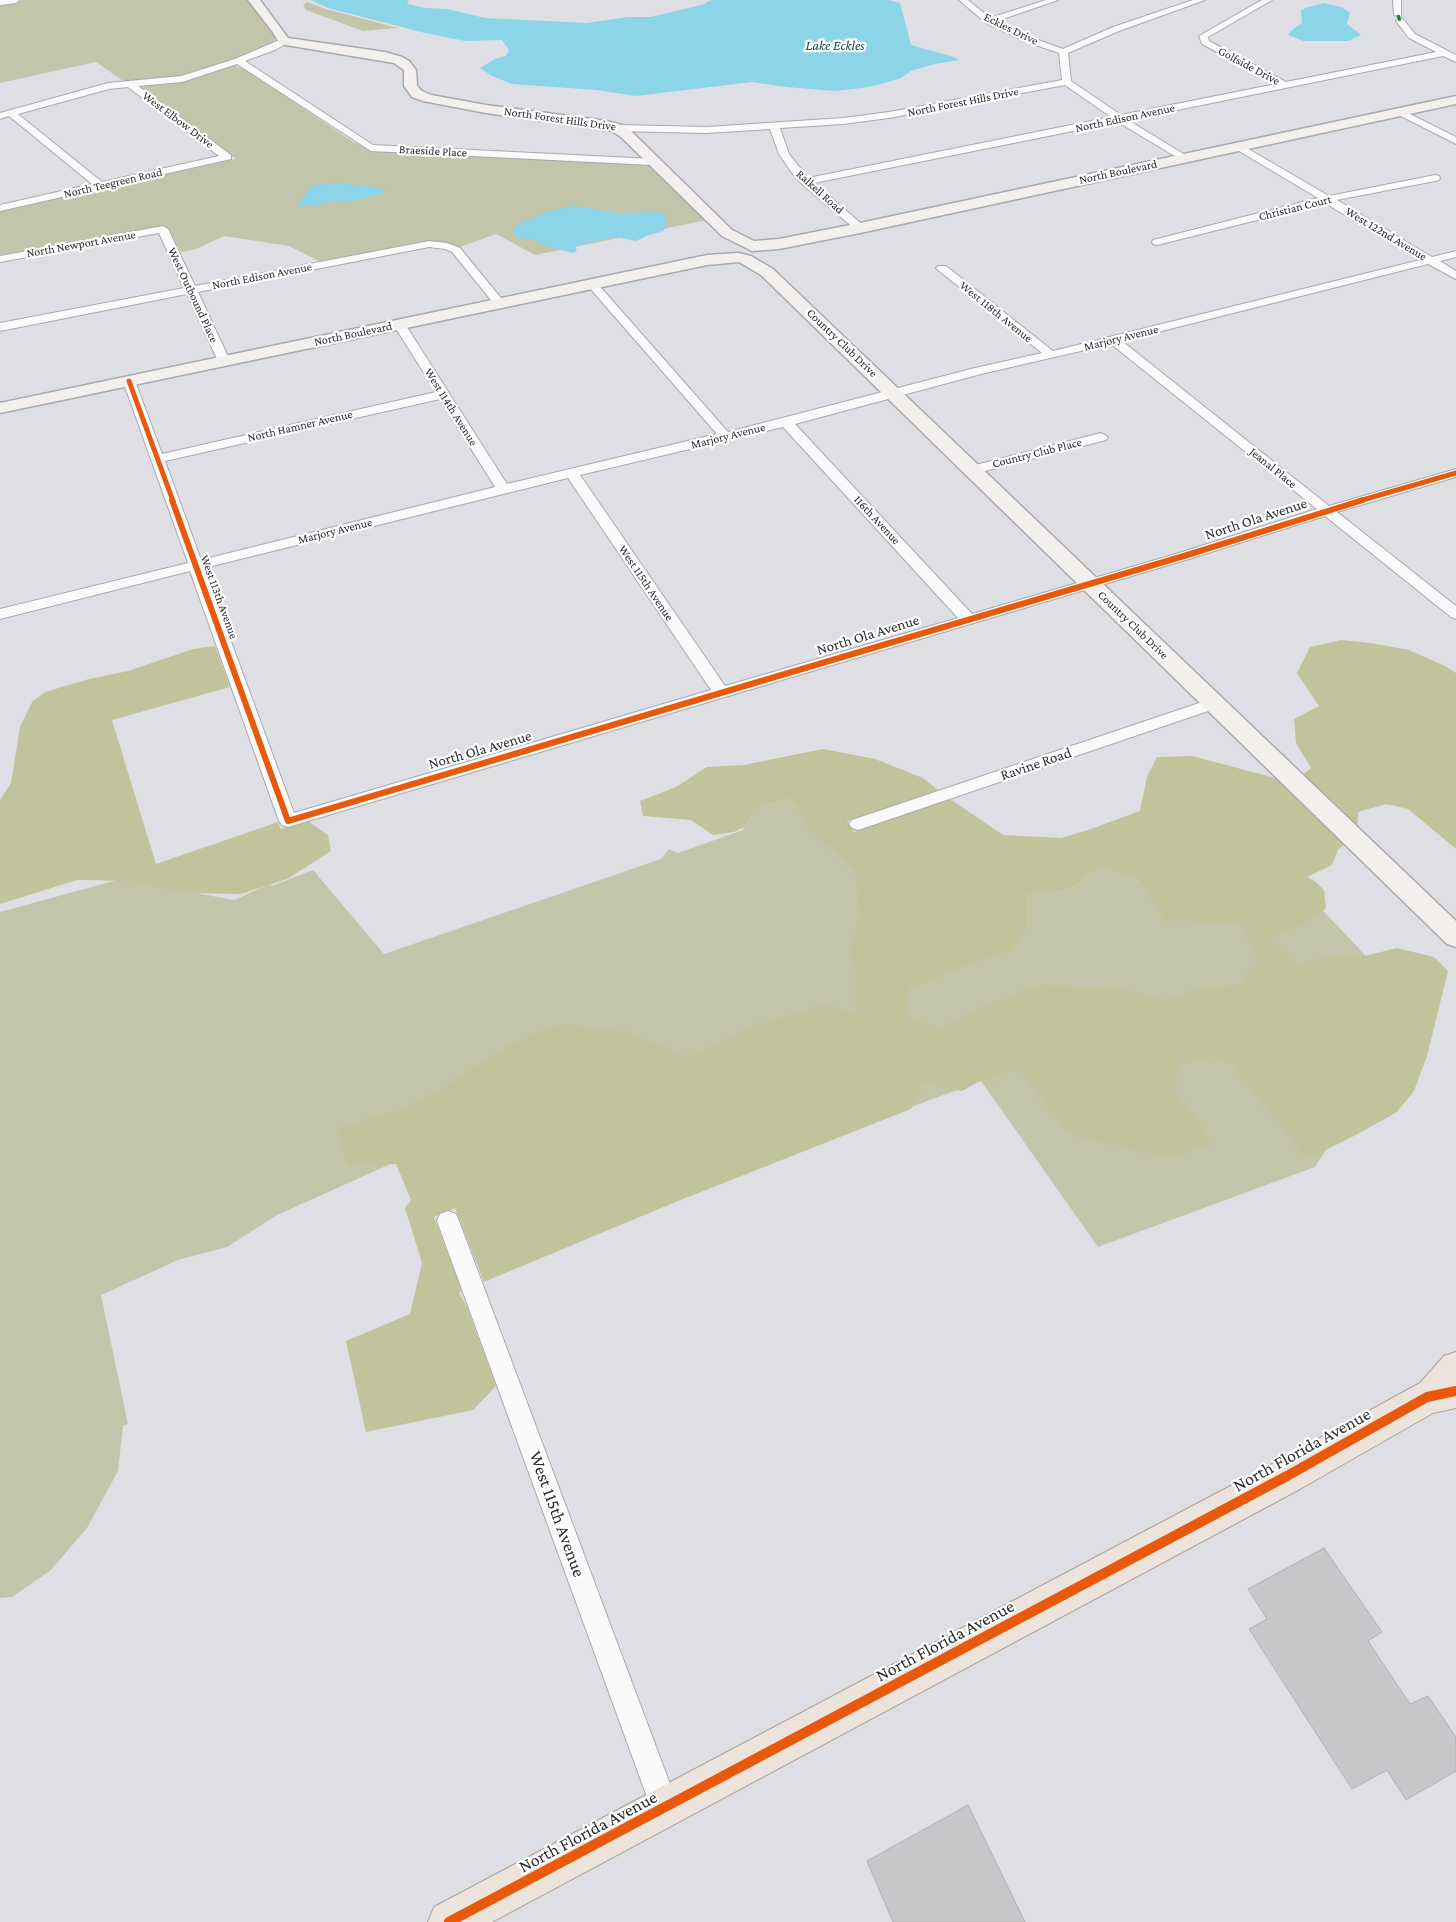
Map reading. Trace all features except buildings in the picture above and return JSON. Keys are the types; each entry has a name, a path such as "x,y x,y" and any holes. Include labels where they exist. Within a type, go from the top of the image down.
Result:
{"main road":[{"name":"North Florida Avenue","path":"450,1922 1287,1476 1448,1385"}],"street":[{"path":"0,2 16,0"},
{"path":"0,116 91,90 182,79 272,48 284,41 278,30 254,0"},
{"name":"Eckles Drive","path":"963,0 988,21 1027,39 1063,52"},
{"path":"988,21 1054,0"},
{"path":"1183,158 1067,82 1063,52 1107,33 1201,0"},
{"name":"Golfside Drive","path":"1268,0 1203,36 1205,42 1286,85"},
{"path":"1398,0 1399,18 1412,36 1456,59"},
{"name":"North Forest Hills Drive","path":"284,41 385,56 398,60 410,70 411,86 417,94 428,98 486,110 617,128 707,130 889,116 1067,82"},
{"name":"North Edison Avenue","path":"806,182 1444,53"},
{"name":"Braeside Place","path":"238,61 370,148 653,162"},
{"name":"West Elbow Drive","path":"130,84 227,157"},
{"name":"North Boulevard","path":"0,408 707,260 749,254 779,244 1456,100"},
{"path":"1400,112 1456,141"},
{"path":"11,113 100,186"},
{"name":"Ralkell Road","path":"774,126 784,154 806,182 860,228"},
{"name":"Country Club Drive","path":"617,128 626,134 1456,937"},
{"name":"West 122nd Avenue","path":"1238,146 1456,276"},
{"name":"North Teegreen Road","path":"0,208 227,157"},
{"name":"Christian Court","path":"1156,242 1327,200 1435,178"},
{"name":"North Newport Avenue","path":"0,259 163,229"},
{"name":"West Outbound Place","path":"163,229 224,361"},
{"name":"North Edison Avenue","path":"0,327 429,244 447,246 456,250 498,303"},
{"name":"Marjory Avenue","path":"0,614 503,489 786,422 979,371 1114,340 1456,254"},
{"name":"West 118th Avenue","path":"942,268 1051,355"},
{"path":"592,284 725,436"},
{"name":"West 114th Avenue","path":"399,324 503,489"},
{"name":"Jeanal Place","path":"1114,340 1456,614"},
{"name":"West 113th Avenue","path":"130,381 288,821"},
{"name":"North Hamner Avenue","path":"157,459 443,394"},
{"name":"116th Avenue","path":"786,422 968,619"},
{"name":"Country Club Place","path":"973,470 1101,437"},
{"name":"West 115th Avenue","path":"572,473 721,694"},
{"name":"North Ola Avenue","path":"288,821 721,694 1456,473"},
{"name":"Ravine Road","path":"858,824 1214,703"},
{"name":"West 115th Avenue","path":"448,1220 665,1808"}],"green space":[{"path":"24,0 247,0 252,3 276,33 272,44 265,48 188,76 126,83 96,62 0,83 0,3"},
{"path":"307,2 326,9 398,28 363,31 306,10 303,5"},
{"path":"230,66 245,69 353,142 371,149 647,164 707,220 535,255 496,234 460,247 445,243 321,262 289,246 224,236 196,249 181,252 168,228 159,228 0,255 0,210 236,159 141,88 148,85 183,81"},
{"path":"1341,640 1409,650 1456,673 1456,849 1408,809 1386,804 1358,812 1357,833 1300,777 1311,768 1296,743 1294,719 1319,706 1297,673 1310,647"},
{"path":"215,646 230,687 112,720 156,864 278,822 281,829 308,821 328,835 331,851 287,879 241,894 184,893 132,881 77,880 0,904 0,800 11,783 20,727 32,702 45,692 89,679 128,671 193,649"},
{"path":"823,749 875,759 923,778 938,790 847,821 854,832 950,799 1003,835 1061,838 1140,811 1147,777 1157,757 1192,756 1283,780 1347,842 1338,850 1332,865 1307,877 1315,881 1324,890 1326,908 1297,928 1270,937 1295,965 1327,956 1365,956 1397,948 1434,957 1448,971 1427,1056 1414,1091 1397,1112 1318,1154 1305,1156 1232,1064 1212,1056 1179,1065 1174,1091 1196,1119 1212,1146 1207,1145 1177,1155 1151,1154 1076,1136 1066,1129 1018,1069 992,1076 994,1082 985,1078 962,1091 940,1088 924,1082 911,1109 678,1201 484,1282 455,1208 434,1217 462,1291 459,1293 467,1307 496,1386 473,1410 366,1432 346,1341 410,1314 422,1263 405,1208 411,1200 396,1164 348,1165 336,1129 402,1109 425,1099 508,1046 539,1031 564,1024 623,1031 673,1051 684,1058 728,1039 750,1026 816,1007 828,1005 855,1013 855,969 849,952 859,918 856,873 835,851 810,831 796,805 787,799 757,808 744,827 734,832 713,835 691,820 643,816 640,801 676,787 707,767 744,765","holes":["1100,867 1141,882 1165,920 1241,923 1258,960 1240,984 1192,991 1166,999 1120,989 1041,985 978,1008 944,1028 907,1018 908,989 965,966 1011,951 1026,930 1026,895 1069,890"]},
{"path":"787,799 796,805 915,937 1025,895 1069,890 1100,867 1141,882 1276,861 1417,1010 1315,1167 1098,1247 981,1081 575,1233 545,1174 437,1215 395,1162 277,1215 227,1247 178,1260 101,1295 128,1424 123,1426 118,1471 87,1528 51,1570 12,1597 0,1598 0,912 121,879 234,900 270,884 272,886 313,870 384,954 661,859 669,849 678,853 743,830 757,808"}],"water":[{"name":"Lake Eckles","path":"311,0 409,0 407,4 425,8 447,9 485,18 587,23 628,17 650,17 705,4 708,1 714,0 889,0 900,3 911,45 959,60 935,64 911,71 901,78 862,88 835,91 752,82 636,96 596,90 512,84 492,76 480,68 495,59 506,56 509,50 502,40 465,41 425,33 328,8"},
{"path":"1324,3 1342,7 1350,13 1347,24 1361,35 1348,41 1303,41 1288,35 1302,23 1301,11 1305,8"},
{"path":"340,183 381,188 386,192 351,202 326,201 319,205 296,207 313,185"},
{"path":"575,206 619,213 660,212 664,213 667,221 664,231 636,241 615,237 575,246 577,251 573,253 544,245 538,241 515,237 514,227 551,210"}],"marked path":[{"path":"1398,15 1400,21"}],"cycle path":[{"path":"129,381 288,821 1184,556 1326,511 1456,473"},
{"path":"449,1922 1287,1476 1427,1397 1456,1391"}]}
